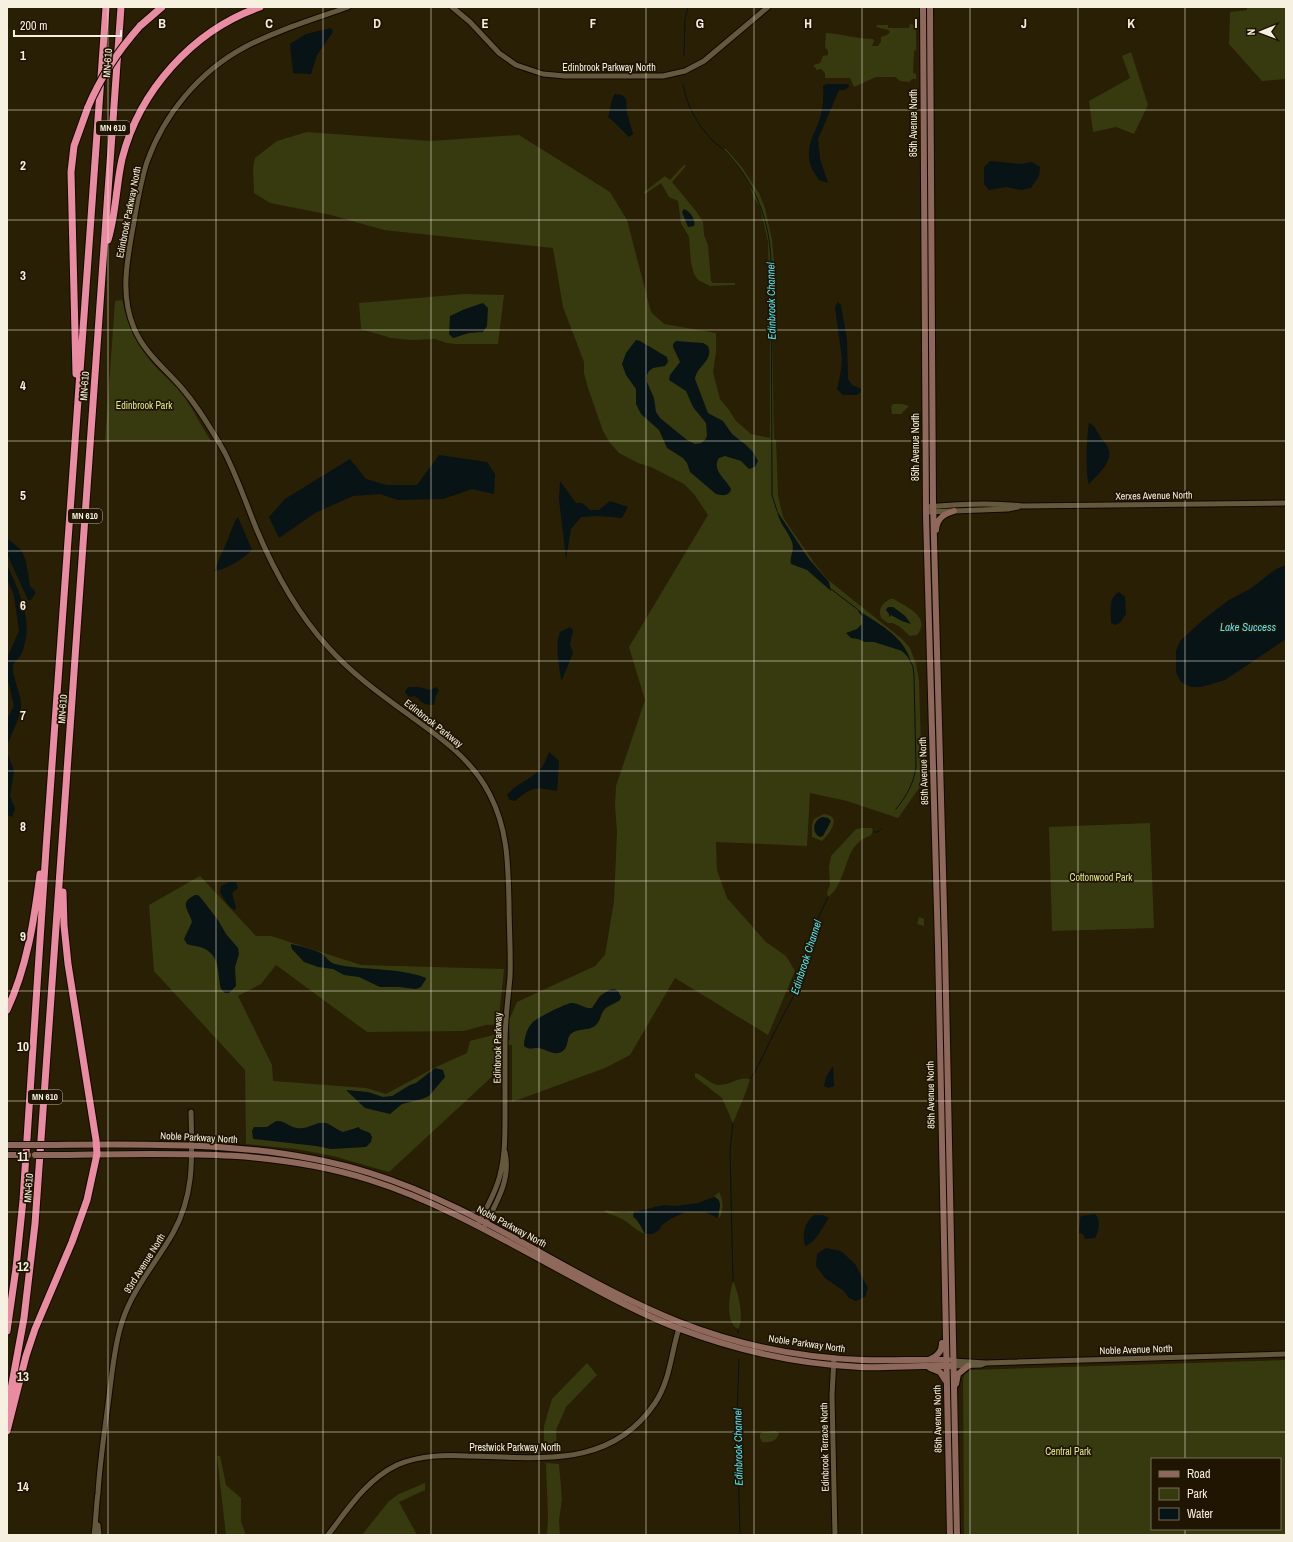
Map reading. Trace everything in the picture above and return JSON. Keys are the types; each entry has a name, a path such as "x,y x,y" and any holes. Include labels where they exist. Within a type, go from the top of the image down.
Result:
{"highway":[{"name":"MN-610","path":"7,1331 20,1226 106,7"},
{"name":"MN-610","path":"7,1411 24,1318 35,1232 121,7"},
{"path":"70,522 76,377 71,172 74,146 97,85 107,67 123,45 140,26 162,7"},
{"path":"104,250 111,230 124,153 134,124 152,92 176,63 204,37 235,18 260,7"},
{"path":"7,1431 30,1342 40,1314 78,1227 90,1188 97,1154 97,1145 65,934 63,894 67,782"},
{"path":"7,1010 19,980 26,956 31,935 40,871 46,849"}],"main road":[{"name":"85th Avenue North","path":"923,7 926,510 937,928 950,1535"},
{"name":"85th Avenue North","path":"930,7 933,509 945,945 957,1535"},
{"path":"934,557 937,546 937,524 943,515 954,511"},
{"name":"Noble Parkway North","path":"7,1145 192,1146 231,1148 287,1154 352,1168 416,1190 481,1225 708,1339 752,1352 793,1360 833,1365 871,1367 953,1363"},
{"name":"Noble Parkway North","path":"7,1155 192,1154 262,1158 298,1163 337,1171 404,1192 481,1225"},
{"path":"929,1360 937,1355 942,1347 942,1309 945,1300"},
{"name":"Noble Parkway North","path":"680,1326 793,1353 834,1358 868,1360 929,1360 946,1363"},
{"path":"910,1366 915,1368 930,1368 937,1370 943,1376 946,1388"},
{"path":"954,1429 957,1424 957,1378 960,1372 968,1366"}],"street":[{"name":"Edinbrook Parkway North","path":"234,473 220,445 204,419 181,387 146,350 136,333 130,317 126,295 126,272 140,186 151,151 166,122 186,95 209,72 231,55 256,41 348,7"},
{"name":"Edinbrook Parkway North","path":"452,7 470,22 499,53 516,65 542,74 565,76 663,76 685,71 704,62 768,7"},
{"name":"Edinbrook Parkway","path":"234,473 263,544 283,583 310,626 327,646 359,678 440,737 459,753 481,780 496,808 506,843 509,882 510,966 505,1028 506,1158 505,1180 500,1196 481,1225"},
{"name":"Xerxes Avenue North","path":"926,510 975,504 1008,504 1022,506 1286,503"},
{"name":"Xerxes Avenue North","path":"933,509 954,511 1008,509 1022,506"},
{"name":"93rd Avenue North","path":"94,1535 114,1355 119,1333 135,1291 165,1246 180,1220 189,1190 192,1154 191,1112"},
{"name":"Prestwick Parkway North","path":"328,1535 370,1483 388,1470 408,1461 435,1455 566,1457 592,1451 617,1440 638,1423 656,1402 668,1373 680,1326"},
{"name":"Noble Avenue North","path":"953,1363 1286,1354"},
{"name":"Edinbrook Terrace North","path":"834,1358 832,1395 835,1535"},
{"name":"Noble Avenue North","path":"953,1363 968,1366 981,1365 986,1362"},
{"name":"93rd Avenue North","path":"97,1518 99,1535"}],"green space":[{"path":"1247,7 1286,7 1286,79 1262,81 1229,44 1230,12 1247,10"},
{"path":"910,24 916,25 916,50 914,51 913,73 916,74 916,79 912,79 909,82 900,81 895,77 876,77 854,87 850,78 825,78 825,73 821,69 816,70 814,67 814,65 820,63 823,56 828,55 828,51 825,47 826,33 873,39 874,41 872,46 878,46 881,41 881,37 890,32 888,30 876,27 877,25 888,25 888,28 909,28"},
{"path":"1131,52 1148,105 1134,134 1116,127 1093,132 1089,101 1130,78 1122,56"},
{"path":"307,132 430,141 519,135 610,192 627,220 651,312 664,324 716,333 716,352 713,372 720,399 736,421 751,434 770,438 768,242 760,207 754,198 743,173 723,149 726,149 741,166 759,193 765,208 772,240 774,262 772,335 774,439 776,440 778,496 783,517 827,579 902,639 910,648 916,664 919,681 922,784 898,818 847,801 810,793 807,846 716,842 717,870 727,898 766,942 786,956 795,971 768,1035 675,978 630,1055 605,1068 512,1102 512,1045 497,1045 497,1072 389,1172 333,1156 296,1149 246,1144 245,1070 154,971 149,905 200,876 256,936 271,936 361,965 504,969 499,1018 510,1018 517,1002 595,966 605,955 614,901 617,832 615,806 616,786 645,700 629,647 708,515 694,494 684,484 619,453 610,443 603,431 588,388 584,373 584,362 563,307 553,248 384,230 331,215 270,203 254,193 253,168 255,158 277,141","holes":["276,965 367,1032 464,1031 486,1025 509,1024 510,1040 498,1040 497,1034 470,1041 467,1053 436,1067 386,1094 366,1088 273,1081 272,1065 238,996 261,984"]},
{"path":"684,165 686,166 672,182 696,211 703,222 704,235 708,245 711,281 713,283 735,283 735,285 710,286 698,280 694,274 691,263 689,237 681,223 678,201 669,197 661,183 645,194 644,192 665,176 670,180"},
{"path":"464,294 504,295 498,344 455,344 435,339 412,340 391,338 361,329 359,303"},
{"name":"Edinbrook Park","path":"122,300 130,327 138,343 154,365 176,386 182,394 211,441 105,441 115,301"},
{"path":"893,404 909,406 901,414 892,414 891,407"},
{"path":"890,599 894,599 916,613 921,623 921,629 917,635 910,636 899,626 888,623 881,618 880,609","holes":["893,607 905,616 910,623 902,621 889,614"]},
{"path":"824,814 830,815 834,821 828,834 822,841 812,837 812,825 814,819"},
{"name":"Cottonwood Park","path":"1150,823 1154,928 1052,931 1049,827"},
{"path":"872,828 873,832 870,836 861,840 855,847 835,890 828,897 827,892 830,885 829,867 831,856 856,829"},
{"path":"919,917 924,919 924,926 917,924"},
{"path":"695,1073 718,1085 746,1078 750,1079 733,1123 722,1098 695,1077"},
{"path":"719,1192 722,1201 722,1208 720,1217 718,1218 720,1205 716,1197 714,1197"},
{"path":"605,1210 622,1213 634,1212 633,1217 638,1221 645,1234 618,1217 605,1212"},
{"path":"733,1281 739,1298 741,1312 740,1325 738,1329 731,1320 729,1314"},
{"name":"Central Park","path":"1286,1360 1286,1535 964,1535 963,1378 970,1370"},
{"path":"587,1363 597,1375 566,1407 556,1430 557,1452 544,1452 544,1426 552,1399"},
{"path":"776,1431 779,1433 775,1440 770,1442 762,1442 760,1434 763,1432"},
{"path":"217,1456 220,1456 226,1485 241,1498 241,1522 246,1535 226,1535"},
{"path":"546,1463 559,1464 562,1499 559,1520 560,1535 547,1535 548,1519"},
{"path":"425,1483 425,1490 399,1502 417,1535 362,1535 389,1501 399,1494"}],"water":[{"path":"331,28 333,32 317,55 311,74 293,73 290,44 306,34"},
{"path":"827,84 848,84 849,87 844,90 839,90 818,139 820,159 828,183 819,180 814,172 809,158 811,142 821,115 823,86"},
{"path":"615,94 622,95 626,99 627,113 633,134 629,137 608,117 612,99"},
{"path":"990,161 1021,164 1032,162 1040,167 1039,176 1031,188 1021,190 1006,187 989,190 984,184 984,167"},
{"path":"684,209 692,216 694,226 688,227 682,212"},
{"path":"838,302 841,305 847,340 848,379 852,385 861,389 861,392 857,395 843,395 837,389 842,359 835,307"},
{"path":"483,303 488,308 487,326 483,332 469,333 453,338 449,334 450,316"},
{"path":"636,340 667,357 668,362 665,366 653,368 647,375 647,382 654,398 656,412 660,418 687,440 695,444 701,443 705,440 707,436 706,423 693,407 686,391 669,380 670,375 680,362 673,344 676,341 703,343 708,346 709,356 696,374 695,379 708,413 723,421 732,434 753,452 758,461 755,467 749,469 741,461 725,456 719,458 717,462 718,470 731,489 729,493 723,495 716,494 690,472 687,463 683,458 667,448 659,430 641,414 636,404 636,389 626,375 622,364 626,353"},
{"path":"1089,423 1096,429 1107,445 1109,458 1101,471 1089,484 1087,444"},
{"path":"439,455 487,462 495,474 494,494 472,489 443,499 398,500 380,494 353,496 315,513 279,538 269,517 285,499 350,459 366,479 387,485 417,485"},
{"path":"560,481 576,503 582,503 590,510 599,510 610,501 628,507 622,518 598,516 581,517 571,529 566,559 559,499"},
{"path":"777,511 809,559 829,582 831,591 807,570 791,564 793,545"},
{"path":"238,517 252,550 234,564 214,571 235,521"},
{"path":"7,538 22,551 26,562 30,586 35,591 35,594 31,600 28,600 7,554"},
{"path":"7,565 22,602 27,623 27,633 22,653 13,666 21,706 19,717 7,746 7,719 14,706 7,676 7,658 19,631 14,596 7,578"},
{"name":"Lake Success","path":"1286,565 1286,639 1225,680 1201,687 1191,687 1181,682 1176,672 1176,651 1180,641 1204,619 1229,600 1250,589 1276,569"},
{"path":"1119,592 1125,597 1126,614 1120,623 1115,625 1111,623 1111,605 1113,597"},
{"path":"888,607 893,607 905,616 911,624 891,615 889,617 886,610"},
{"path":"857,609 895,636 906,650 910,659 902,651 874,642 865,642 851,638 846,633 857,629 862,624 862,617"},
{"path":"570,627 573,630 570,644 573,653 562,680 558,655 558,643 560,632"},
{"path":"408,687 419,687 430,690 436,687 439,690 436,695 434,705 423,703 418,698 415,698 416,696 409,697 405,692"},
{"path":"7,752 14,771 10,796 15,809 12,817 7,815"},
{"path":"549,752 559,761 557,791 538,788 530,790 515,801 510,800 507,795 515,787 534,775 542,767"},
{"path":"823,817 828,818 831,821 823,836 820,837 815,832 814,826 817,820"},
{"path":"229,882 236,882 238,888 232,893 236,908 235,910 228,905 220,892 221,886"},
{"path":"198,895 201,898 218,920 226,934 238,948 239,954 235,967 236,986 229,993 225,993 221,989 216,960 209,951 187,944 184,939 192,922 186,904 190,898"},
{"path":"291,944 321,953 335,964 358,968 404,972 426,979 421,987 416,989 380,987 359,977 344,975 333,969 318,967 304,962 292,949"},
{"path":"614,989 618,991 621,997 620,1000 606,1008 595,1026 572,1033 569,1037 566,1048 561,1052 555,1053 524,1046 525,1037 530,1025 539,1018 571,1003 586,1008 592,1008 600,996 609,990"},
{"path":"833,1066 834,1086 828,1088 824,1086 826,1077"},
{"path":"435,1068 443,1070 445,1077 429,1096 402,1104 390,1114 365,1108 347,1091 368,1092 383,1097 392,1096 416,1083"},
{"path":"276,1121 301,1128 319,1123 326,1123 343,1132 359,1127 360,1129 370,1133 372,1137 371,1142 366,1147 331,1149 253,1139 252,1131 254,1127 267,1127"},
{"path":"714,1197 719,1200 720,1205 718,1218 705,1212 686,1212 672,1218 653,1234 645,1234 633,1215 634,1212 664,1205 676,1206 698,1203"},
{"path":"1095,1214 1099,1222 1095,1238 1085,1239 1083,1234 1079,1233 1080,1218 1081,1216"},
{"path":"814,1215 822,1215 829,1218 812,1242 805,1246 804,1238 806,1225"},
{"path":"826,1248 841,1251 855,1264 868,1288 865,1297 856,1301 849,1298 844,1291 825,1278 816,1266 817,1254"}],"waterway":[{"name":"Edinbrook Channel","path":"684,56 685,19 688,7"},
{"name":"Edinbrook Channel","path":"683,85 690,108 698,122 713,141 727,153 746,178 760,204 768,233 771,263 772,495 777,511"},
{"name":"Edinbrook Channel","path":"831,589 857,609"},
{"name":"Edinbrook Channel","path":"896,809 909,790 916,767 914,675 913,667 908,656"},
{"name":"Edinbrook Channel","path":"873,832 878,832 881,829"},
{"name":"Edinbrook Channel","path":"750,1079 797,990 808,944 828,897"},
{"name":"Edinbrook Channel","path":"733,1123 730,1151 733,1281"},
{"name":"Edinbrook Channel","path":"739,1359 737,1419 740,1535"}]}
